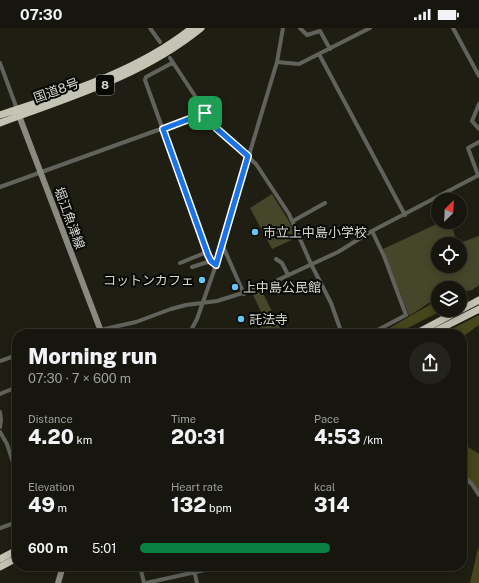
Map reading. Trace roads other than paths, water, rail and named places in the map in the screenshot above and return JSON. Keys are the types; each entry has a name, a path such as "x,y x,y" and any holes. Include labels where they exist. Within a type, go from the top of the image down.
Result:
{"highway":[{"name":"国道8号","path":"0,123 18,113 131,66 162,49 192,28"},
{"name":"国道8号","path":"0,116 18,113 96,89 144,67 177,47 201,28"},
{"path":"424,329 479,300"},
{"path":"440,329 479,309"},
{"path":"0,559 12,553"},
{"path":"0,567 12,561"}],"main road":[{"name":"堀江魚津線","path":"18,113 100,329"},
{"path":"58,583 62,571"}],"street":[{"path":"150,28 160,42"},
{"path":"191,329 203,303 216,265 277,62 283,28"},
{"path":"300,28 307,35 320,31 330,49"},
{"path":"277,62 299,64 370,28"},
{"path":"453,28 479,76"},
{"path":"319,54 405,215"},
{"path":"170,58 216,128 248,156 263,172 293,220 311,264 331,303 340,329"},
{"path":"0,63 18,113"},
{"path":"172,63 146,77 145,80 207,252 211,261 216,265"},
{"path":"479,104 472,121 479,130"},
{"path":"0,187 205,113"},
{"path":"112,329 136,322 178,306 203,303 244,294 338,252 372,231 479,175 468,148 479,142"},
{"path":"293,220 325,203"},
{"path":"372,231 384,256 406,315 379,329"},
{"path":"222,244 244,294"},
{"path":"180,263 207,252"},
{"path":"276,259 282,263 288,275"},
{"path":"192,267 211,261"},
{"path":"0,362 12,357"},
{"path":"0,394 12,390"},
{"path":"0,412 0,428"},
{"path":"0,432 12,461"},
{"path":"467,480 479,495"},
{"path":"0,528 12,524"},
{"path":"141,571 145,583 194,571 197,583"}],"place":[{"name":"市立上中島小学校","path":"255,232"},
{"name":"コットンカフェ","path":"202,280"},
{"name":"上中島公民館","path":"235,287"},
{"name":"託法寺","path":"241,319"}]}
